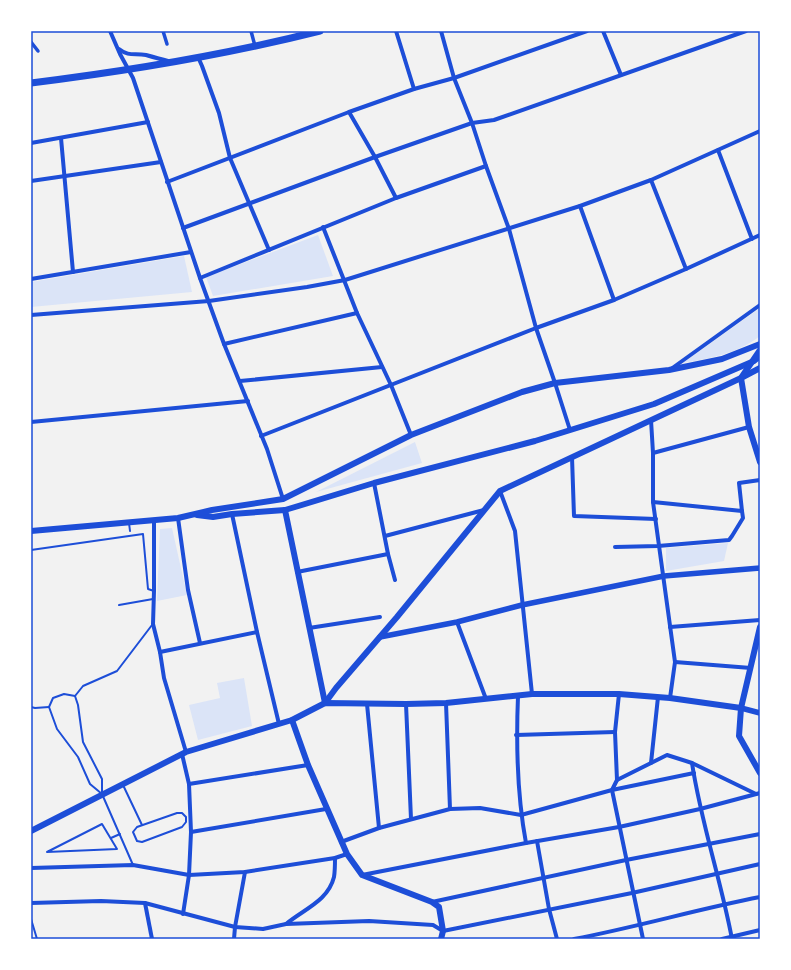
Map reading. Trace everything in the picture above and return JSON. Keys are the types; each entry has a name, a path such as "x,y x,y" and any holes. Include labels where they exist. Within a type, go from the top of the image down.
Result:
{"main road":[{"path":"31,83 129,70 255,46 316,31"},
{"path":"31,531 178,518 212,510 283,500 411,435 522,392 555,383 669,370 722,359 760,344"},
{"path":"760,350 754,361 741,378 749,427 760,462"},
{"path":"193,515 213,517 285,510 374,483 535,441 654,404 754,361 760,356"},
{"path":"31,831 184,753 292,720 325,703 500,491 760,368"},
{"path":"285,510 325,703"},
{"path":"760,627 742,708 739,736 760,773"},
{"path":"336,688 335,697 348,703"},
{"path":"325,703 446,703 532,694 619,694 670,698 742,708"},
{"path":"292,720 326,809 347,854 362,875 432,902 439,907 443,931 441,939"}],"street":[{"path":"110,31 129,70 200,278 224,344 267,449 283,500"},
{"path":"163,31 167,44"},
{"path":"251,31 255,46"},
{"path":"396,31 414,89"},
{"path":"441,31 454,78 472,123 509,229 536,328 570,430"},
{"path":"167,182 349,112 414,89 454,78 587,31"},
{"path":"603,31 621,75"},
{"path":"183,228 250,202 472,123 494,120 746,31"},
{"path":"31,42 38,51"},
{"path":"117,47 125,54 145,55 170,62"},
{"path":"197,57 202,66 219,113 230,158 250,202 269,250"},
{"path":"349,112 375,157 396,198"},
{"path":"31,143 148,122"},
{"path":"31,315 209,300 307,287 344,280 580,206 651,180 760,131"},
{"path":"61,138 73,272"},
{"path":"718,150 752,239"},
{"path":"31,181 161,162"},
{"path":"200,278 396,198 486,166"},
{"path":"651,180 686,269"},
{"path":"580,206 614,300"},
{"path":"323,227 357,313 411,435"},
{"path":"262,436 536,328 614,300 686,269 760,234"},
{"path":"31,279 191,252"},
{"path":"669,370 760,305"},
{"path":"224,344 357,313"},
{"path":"240,381 382,367"},
{"path":"31,422 248,401"},
{"path":"651,420 653,502 675,662 670,698"},
{"path":"653,453 749,427"},
{"path":"572,457 574,516 656,519"},
{"path":"615,547 658,546 729,540 743,518 739,483 760,480"},
{"path":"374,483 388,554 395,580"},
{"path":"500,491 515,531 532,694"},
{"path":"653,502 742,511"},
{"path":"385,536 484,510"},
{"path":"232,514 257,632 279,724"},
{"path":"178,518 188,590 200,643"},
{"path":"154,520 153,624 160,652 164,678 184,753 189,784 191,832 189,875 183,914"},
{"path":"297,572 388,554"},
{"path":"380,637 457,622 522,605 664,576 760,568"},
{"path":"309,628 380,617"},
{"path":"670,627 760,620"},
{"path":"457,622 486,700"},
{"path":"160,652 257,632"},
{"path":"675,662 751,668"},
{"path":"619,694 614,732 617,780 612,790 632,893 643,939"},
{"path":"518,696 516,735 521,815 526,843"},
{"path":"651,763 658,697"},
{"path":"446,703 450,809"},
{"path":"367,704 379,828"},
{"path":"406,704 411,819"},
{"path":"742,708 760,713"},
{"path":"516,735 614,732"},
{"path":"617,780 667,754 692,763 758,794"},
{"path":"692,763 700,809 725,904 732,938"},
{"path":"189,784 308,765"},
{"path":"341,842 379,828 450,809 480,808 521,815 612,790 694,773"},
{"path":"362,875 536,841 619,827 758,794"},
{"path":"191,832 326,809"},
{"path":"432,902 626,860 760,834"},
{"path":"536,841 556,939"},
{"path":"31,868 133,865 189,875 245,872 335,858 347,854"},
{"path":"286,924 319,901 330,887 334,875 335,858"},
{"path":"31,903 101,901 145,903 235,927 262,928 286,924 369,921 433,925 443,931 632,893 760,864"},
{"path":"234,939 245,872"},
{"path":"574,939 760,897"},
{"path":"145,903 152,939"},
{"path":"722,939 732,938 760,930"}],"lane":[{"path":"129,522 130,531"},
{"path":"31,550 143,534 148,589 154,591"},
{"path":"118,605 154,599"},
{"path":"75,696 83,686 117,671 153,624"},
{"path":"75,696 64,694 53,698 49,707 57,729 78,757 90,784 102,794"},
{"path":"75,696 78,705 83,742 102,779 102,794 133,865"},
{"path":"31,707 49,707"},
{"path":"122,784 142,826"},
{"path":"177,813 182,813 186,820 185,825 182,827 140,843 135,838 133,832 135,828 142,826 177,813"},
{"path":"102,824 111,838 117,849 46,852 102,824"},
{"path":"111,838 120,834"},
{"path":"31,919 36,939"}],"shaded area":[{"path":"318,235 333,276 213,296 206,277"},
{"path":"184,256 192,292 31,307 31,282"},
{"path":"760,308 760,336 733,351 714,357 683,363"},
{"path":"415,442 422,463 316,492"},
{"path":"172,528 187,595 157,601 160,529"},
{"path":"728,543 724,561 666,571 666,548"},
{"path":"244,678 252,726 198,740 189,705 220,698 217,683"}]}
